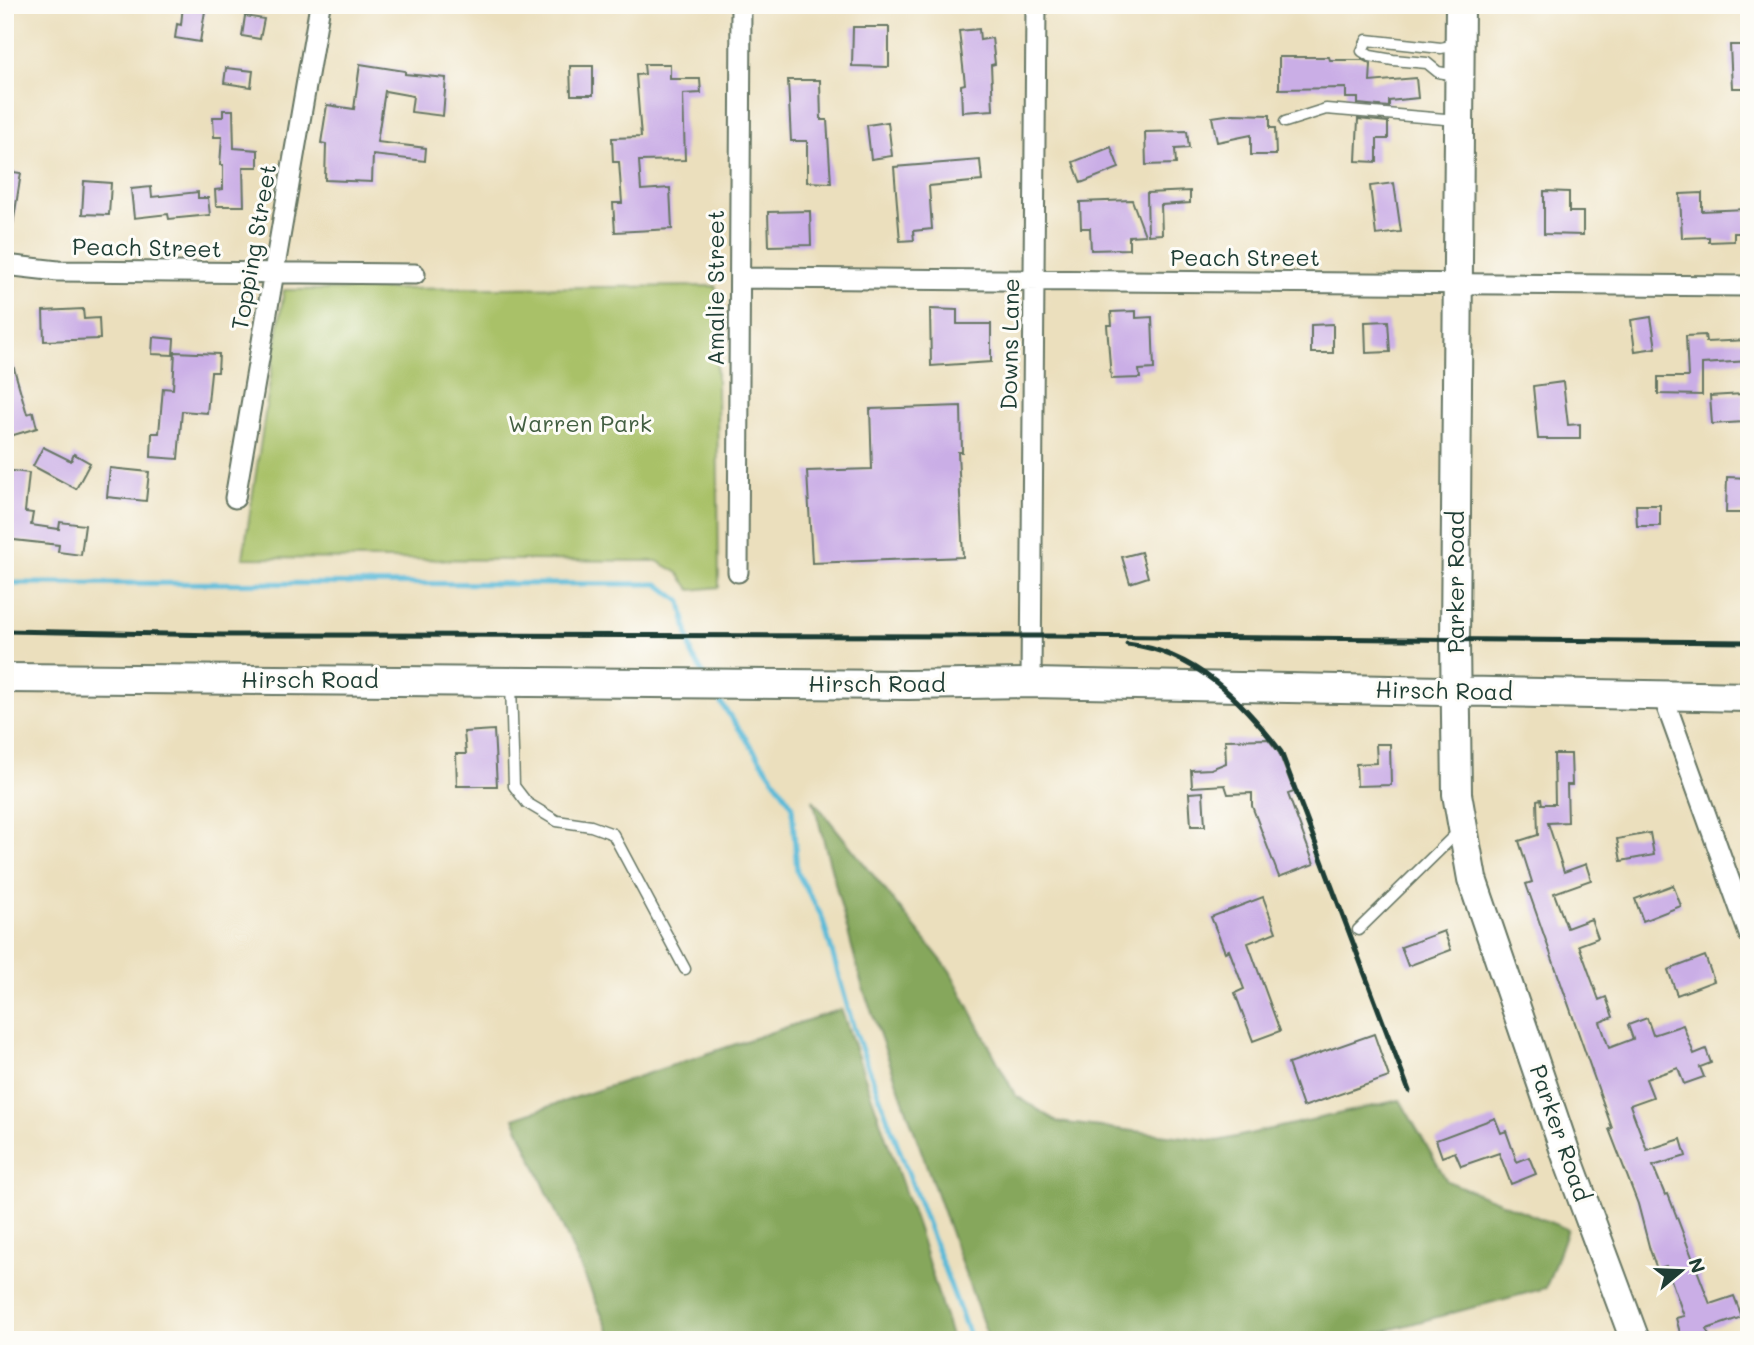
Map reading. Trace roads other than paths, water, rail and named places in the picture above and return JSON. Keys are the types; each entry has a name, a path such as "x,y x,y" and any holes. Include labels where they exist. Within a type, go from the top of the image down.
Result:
{"main road":[{"name":"Parker Road","path":"1460,5 1455,692 1457,794 1472,879 1568,1160 1635,1340"},
{"name":"Hirsch Road","path":"5,678 693,684 1031,683 1749,698"}],"street":[{"name":"Topping Street","path":"235,498 320,5"},
{"name":"Amalie Street","path":"738,572 741,5"},
{"name":"Downs Lane","path":"1031,683 1036,5"},
{"name":"Peach Street","path":"5,265 58,271 274,275 415,274"},
{"name":"Peach Street","path":"740,278 1749,286"},
{"path":"1663,696 1749,934"}],"lane":[{"path":"1460,44 1441,48 1367,40 1362,51 1381,58 1427,63 1438,72 1460,75"},
{"path":"1285,122 1326,109 1459,120"},
{"path":"511,682 514,786 527,803 557,821 591,826 613,834 685,970"},
{"path":"1357,930 1463,828"}],"waterway":[{"path":"5,583 658,584 681,602 692,655 704,675"},
{"path":"714,693 792,805 797,872 822,917 854,1029 971,1340"}],"railway":[{"path":"5,631 222,635 1052,636 1749,642"},
{"path":"1127,644 1174,657 1215,682 1250,715 1281,752 1409,1091"}],"park label":[{"name":"Warren Park","path":"580,424"}]}
